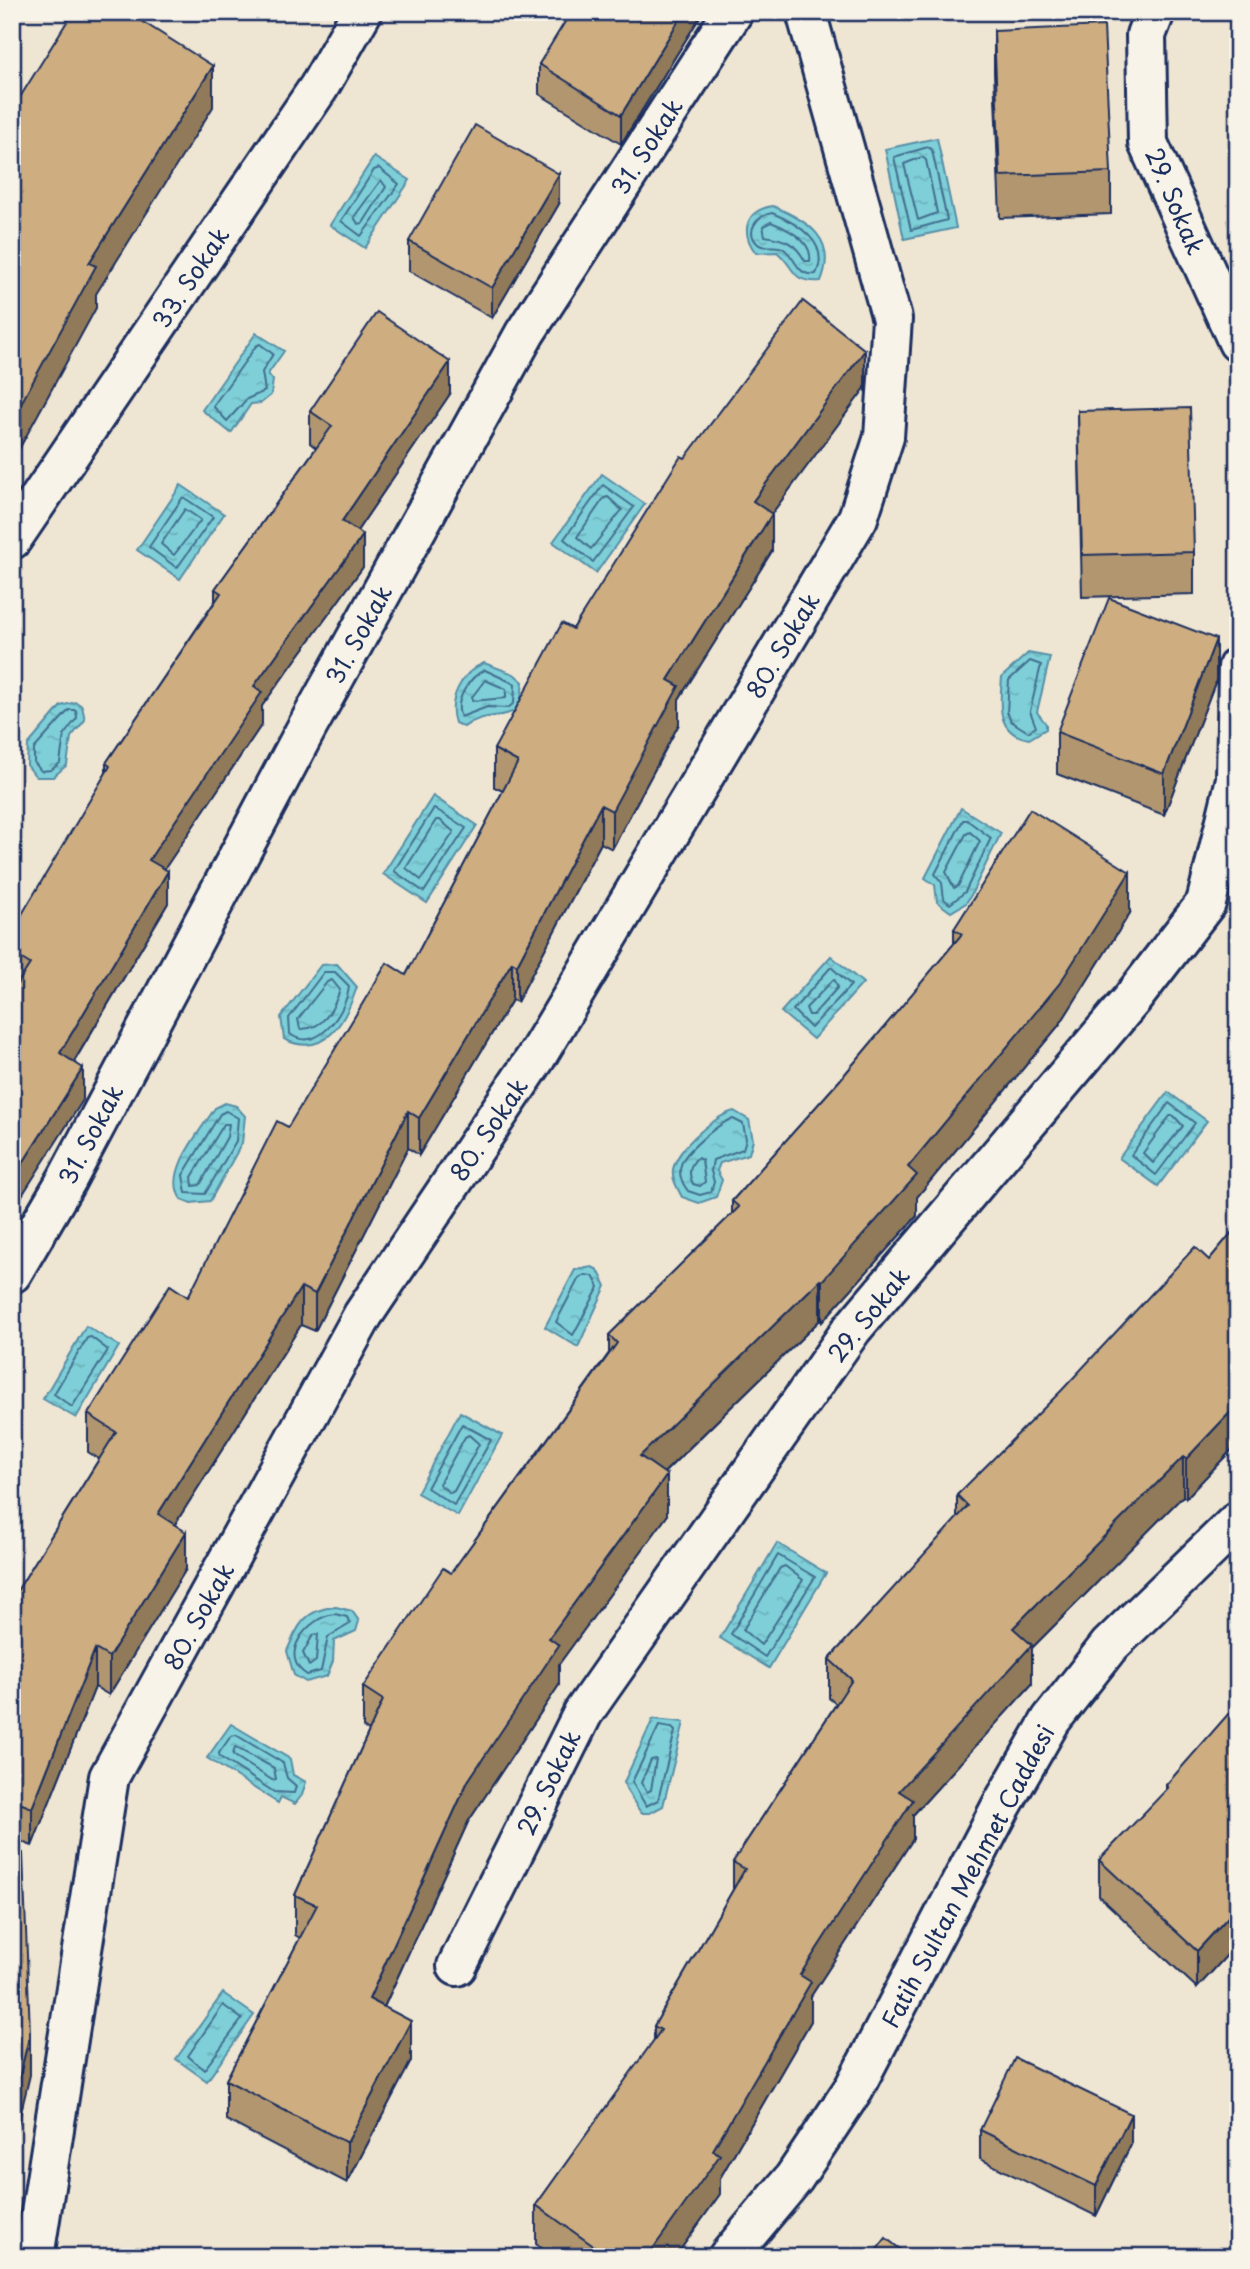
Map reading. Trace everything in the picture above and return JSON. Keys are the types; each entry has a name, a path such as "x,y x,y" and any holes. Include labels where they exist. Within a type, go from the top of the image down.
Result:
{"street":[{"name":"33. Sokak","path":"12,540 318,87 362,12"},
{"name":"31. Sokak","path":"12,1273 66,1181 305,731 525,334 733,12"},
{"name":"80. Sokak","path":"33,2257 109,1777 363,1315 535,1059 858,518 884,438 892,319 806,12"},
{"name":"29. Sokak","path":"1155,12 1146,35 1148,143 1238,342"},
{"name":"29. Sokak","path":"457,1966 583,1713 836,1352 1132,999 1206,903 1236,779 1238,667"},
{"name":"Fatih Sultan Mehmet Caddesi","path":"728,2257 794,2178 854,2088 1002,1805 1051,1720 1108,1646 1238,1521"}],"water":[{"path":"937,138 956,228 904,239 885,149"},
{"path":"374,157 410,180 365,248 330,225"},
{"path":"773,206 798,218 817,233 826,254 821,281 799,277 777,252 756,253 748,237 748,223 756,212"},
{"path":"256,333 284,351 268,374 273,380 271,395 261,403 251,404 231,433 202,410"},
{"path":"602,474 645,504 596,573 553,542"},
{"path":"181,485 224,514 180,579 137,550"},
{"path":"1028,653 1050,657 1037,712 1046,724 1046,729 1029,739 1010,731 1002,716 1001,706 1002,677"},
{"path":"484,663 514,674 523,682 520,708 506,714 478,719 464,727 455,723 455,696 458,687 469,673"},
{"path":"76,702 82,706 85,720 71,737 67,765 53,777 36,777 27,765 28,745 61,706"},
{"path":"433,796 477,825 427,903 383,874"},
{"path":"961,808 1001,833 966,903 951,912 937,902 935,885 925,878"},
{"path":"831,956 863,983 813,1039 781,1012"},
{"path":"337,964 357,987 340,1023 332,1033 311,1044 298,1044 284,1039 281,1017 321,965"},
{"path":"1168,1092 1207,1121 1158,1186 1119,1158"},
{"path":"225,1103 236,1106 245,1116 242,1143 210,1201 191,1203 181,1199 177,1188 180,1164 215,1108"},
{"path":"734,1111 749,1120 753,1140 749,1154 720,1163 717,1171 722,1180 716,1197 699,1203 682,1197 673,1176 678,1157 705,1128"},
{"path":"592,1267 598,1270 606,1286 578,1347 545,1327 575,1270"},
{"path":"86,1326 119,1346 76,1418 43,1399"},
{"path":"460,1412 502,1435 458,1516 417,1493"},
{"path":"777,1543 826,1573 769,1668 720,1638"},
{"path":"336,1607 352,1611 359,1621 356,1631 334,1641 333,1661 327,1676 306,1682 294,1675 287,1651 304,1620 317,1611"},
{"path":"653,1719 684,1722 663,1806 650,1813 641,1813 624,1782"},
{"path":"231,1724 290,1759 293,1775 306,1782 302,1795 295,1804 281,1797 278,1803 207,1758"},
{"path":"223,1993 254,2015 207,2081 176,2059"}],"building":[{"path":"73,12 127,12 213,66 89,263 96,266 12,420 12,110"},
{"path":"571,12 684,12 621,115 539,64"},
{"path":"1104,26 1111,172 1000,176 994,31"},
{"path":"475,125 559,174 492,288 409,241"},
{"path":"803,301 865,350 753,501 772,514 668,680 679,686 612,811 601,805 517,965 512,962 419,1118 408,1111 315,1294 301,1287 158,1514 186,1532 109,1657 95,1649 32,1808 12,1800 12,1599 116,1432 88,1414 170,1285 188,1297 277,1121 288,1127 387,963 406,975 518,762 494,749 562,623 573,629 681,456 685,458"},
{"path":"377,312 450,362 342,521 363,535 254,686 262,692 149,860 168,871 60,1053 83,1068 12,1180 12,992 30,964 12,953 12,931 110,766 106,763 221,593 215,589 332,426 310,411"},
{"path":"1190,408 1194,552 1082,555 1078,411"},
{"path":"1109,598 1216,639 1164,774 1057,732"},
{"path":"1030,809 1130,872 1060,983 908,1167 917,1175 822,1281 820,1280 640,1456 667,1475 549,1638 559,1645 468,1781 369,1999 411,2021 347,2143 226,2080 317,1905 295,1895 383,1700 363,1687 443,1568 451,1573 617,1343 609,1335 739,1207 732,1201 840,1080 962,934 954,929"},
{"path":"1238,1225 1238,1404 1186,1459 1183,1457 1013,1628 1032,1645 899,1791 913,1800 800,1975 811,1982 713,2150 720,2155 647,2257 609,2257 536,2205 661,2030 654,2026 745,1869 733,1862 852,1680 829,1659 968,1506 957,1495 1062,1390 1195,1247 1209,1260"},
{"path":"1237,1704 1238,1906 1197,1951 1099,1860 1168,1788 1166,1785"},
{"path":"23,1853 30,2033 12,2107 12,1854"},
{"path":"1015,2058 1131,2114 1096,2186 980,2130"},
{"path":"886,2238 910,2257 871,2257"}]}
